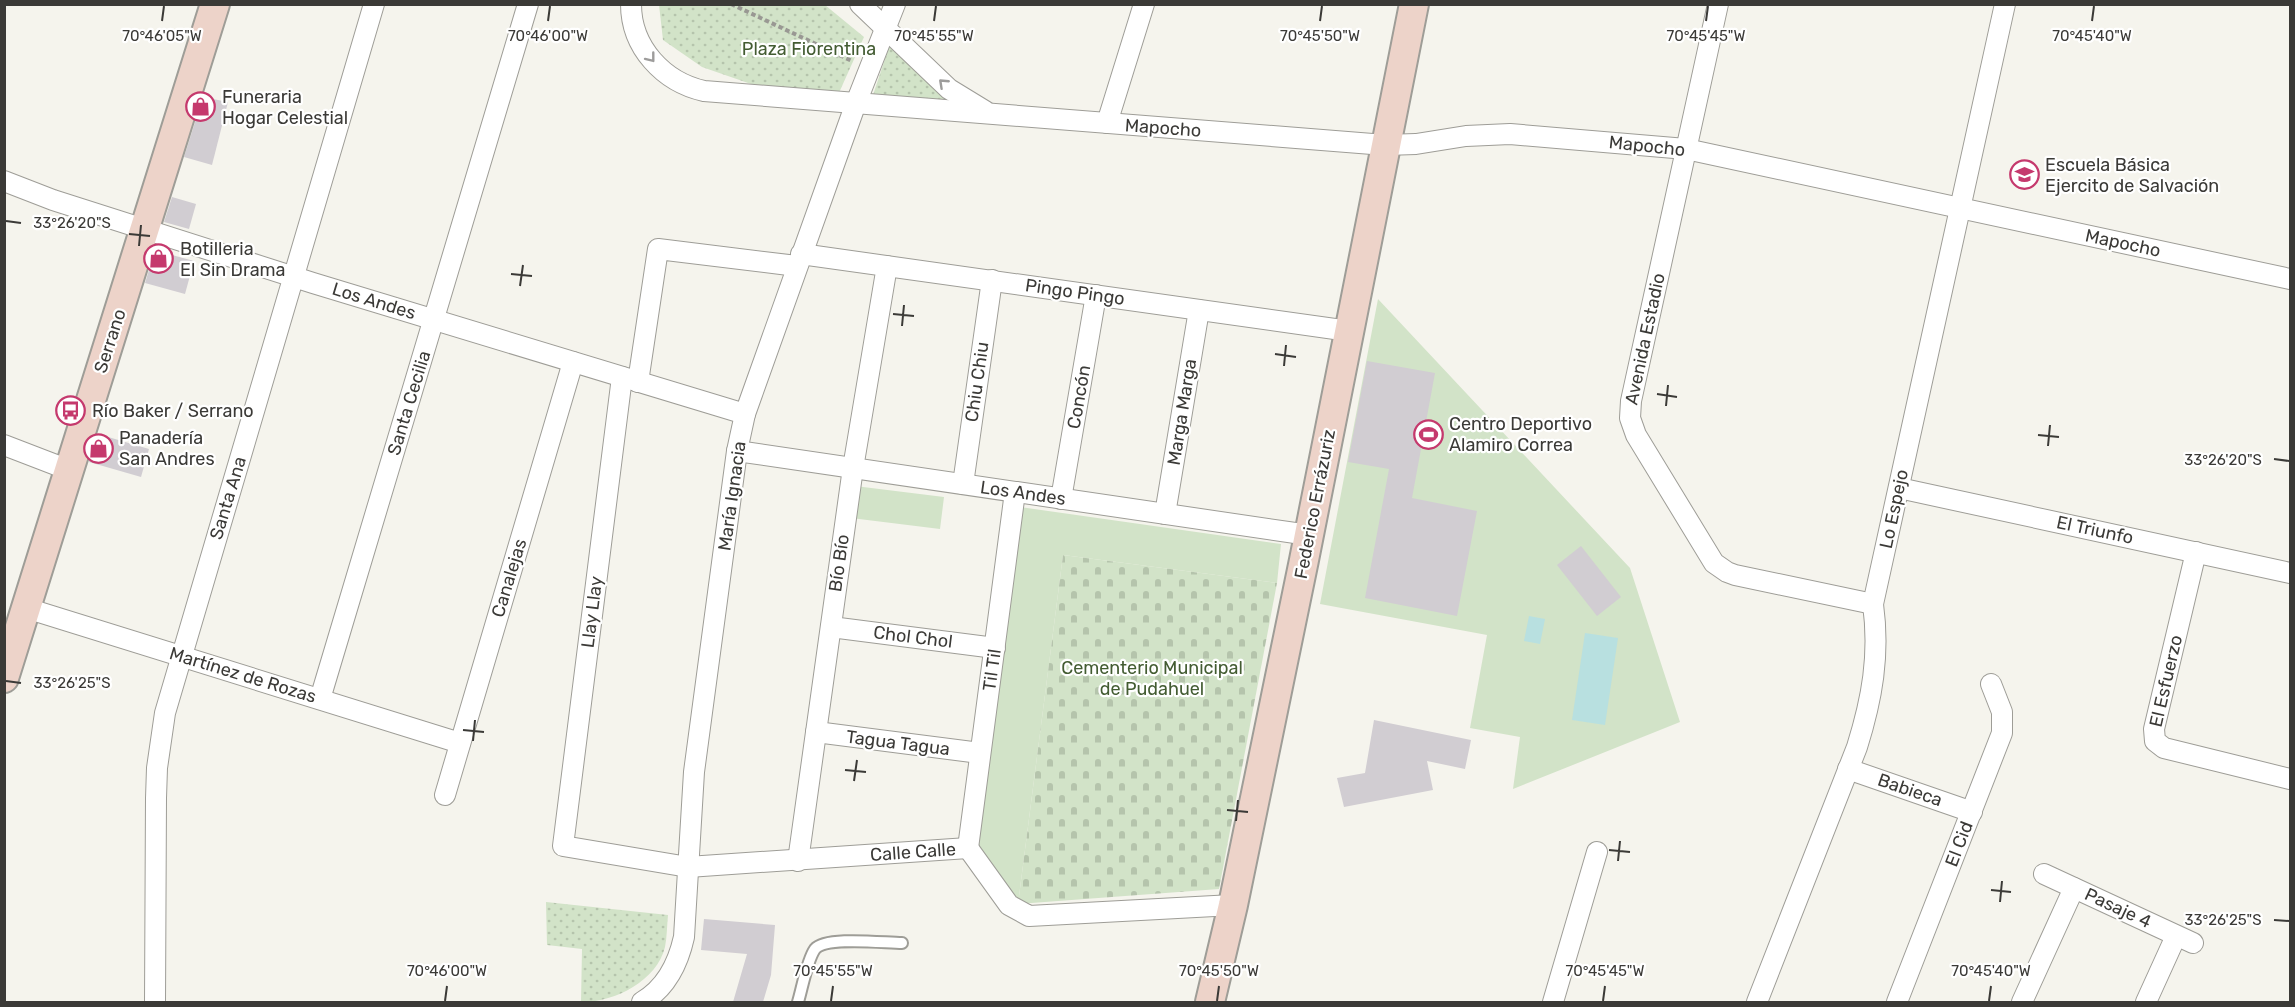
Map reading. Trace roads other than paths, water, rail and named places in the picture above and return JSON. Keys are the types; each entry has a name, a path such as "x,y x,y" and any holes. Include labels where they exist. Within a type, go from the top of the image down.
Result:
{"street":[{"name":"Serrano","path":"4,678 215,4"},
{"name":"Santa Ana","path":"155,1002 157,768 165,713 374,4"},
{"name":"Santa Cecilia","path":"320,699 528,4"},
{"name":"Mapocho","path":"631,4 633,22 643,47 660,69 682,84 704,91 1385,145 1416,144 1466,136 1510,134 1686,149 2290,279"},
{"name":"Mapocho","path":"860,4 949,89 969,103 992,114"},
{"name":"María Ignacia","path":"646,1001 664,984 670,974 681,949 686,925 694,772 737,451 745,414 856,103 895,4"},
{"path":"1107,123 1144,4"},
{"name":"Federico Errázuriz","path":"1210,1002 1233,905 1309,535 1414,4"},
{"name":"Avenida Estadio","path":"1718,4 1629,409 1633,427 1714,563 1720,568 1735,575 1873,604"},
{"name":"Lo Espejo","path":"1757,1002 1848,769 1864,725 1873,689 1877,641 1873,604 2005,4"},
{"name":"Los Andes","path":"4,181 53,200 146,230 745,414"},
{"name":"Pingo Pingo","path":"658,249 887,266 1349,331"},
{"name":"Llay Llay","path":"563,846 630,379 658,249"},
{"name":"Bío Bío","path":"798,861 852,468 887,266"},
{"name":"Chiu Chiu","path":"963,484 992,280"},
{"name":"Concón","path":"1061,499 1096,295"},
{"name":"Marga Marga","path":"1165,514 1199,310"},
{"name":"Canalejas","path":"445,795 573,362"},
{"path":"4,445 69,470"},
{"name":"Los Andes","path":"737,451 1309,535"},
{"name":"El Triunfo","path":"1899,488 2290,573"},
{"name":"Til Til","path":"968,848 1015,492"},
{"name":"El Esfuerzo","path":"2196,552 2154,729 2155,741 2164,748 2290,778"},
{"name":"Martínez de Rozas","path":"26,608 460,742"},
{"name":"Chol Chol","path":"831,627 995,648"},
{"name":"El Cid","path":"1897,1002 2002,733 2002,712 1991,684"},
{"name":"Tagua Tagua","path":"816,732 980,753"},
{"name":"Babieca","path":"1848,769 1972,812"},
{"name":"Calle Calle","path":"563,846 688,867 968,848 1009,905 1029,916 1233,905"},
{"path":"1553,1002 1597,852"},
{"name":"Pasaje 4","path":"2044,874 2185,939 2146,1002"},
{"path":"2022,1002 2074,888"}],"lane":[{"path":"798,1002 812,956 821,945 833,942 902,944"}],"water":[{"path":"1529,616 1545,619 1540,644 1524,641"},
{"path":"1585,633 1618,638 1605,725 1572,720"}],"place":[{"name":"Funeraria Hogar Celestial","path":"201,107"},
{"name":"Escuela Básica Ejercito de Salvación","path":"2024,175"},
{"name":"Botilleria El Sin Drama","path":"159,259"},
{"name":"Río Baker / Serrano","path":"71,411"},
{"name":"Centro Deportivo Alamiro Correa","path":"1428,434"},
{"name":"Panadería San Andres","path":"98,448"}],"park label":[{"name":"Plaza Fiorentina","path":"809,49"},
{"name":"Cementerio Municipal de Pudahuel","path":"1152,678"}]}
